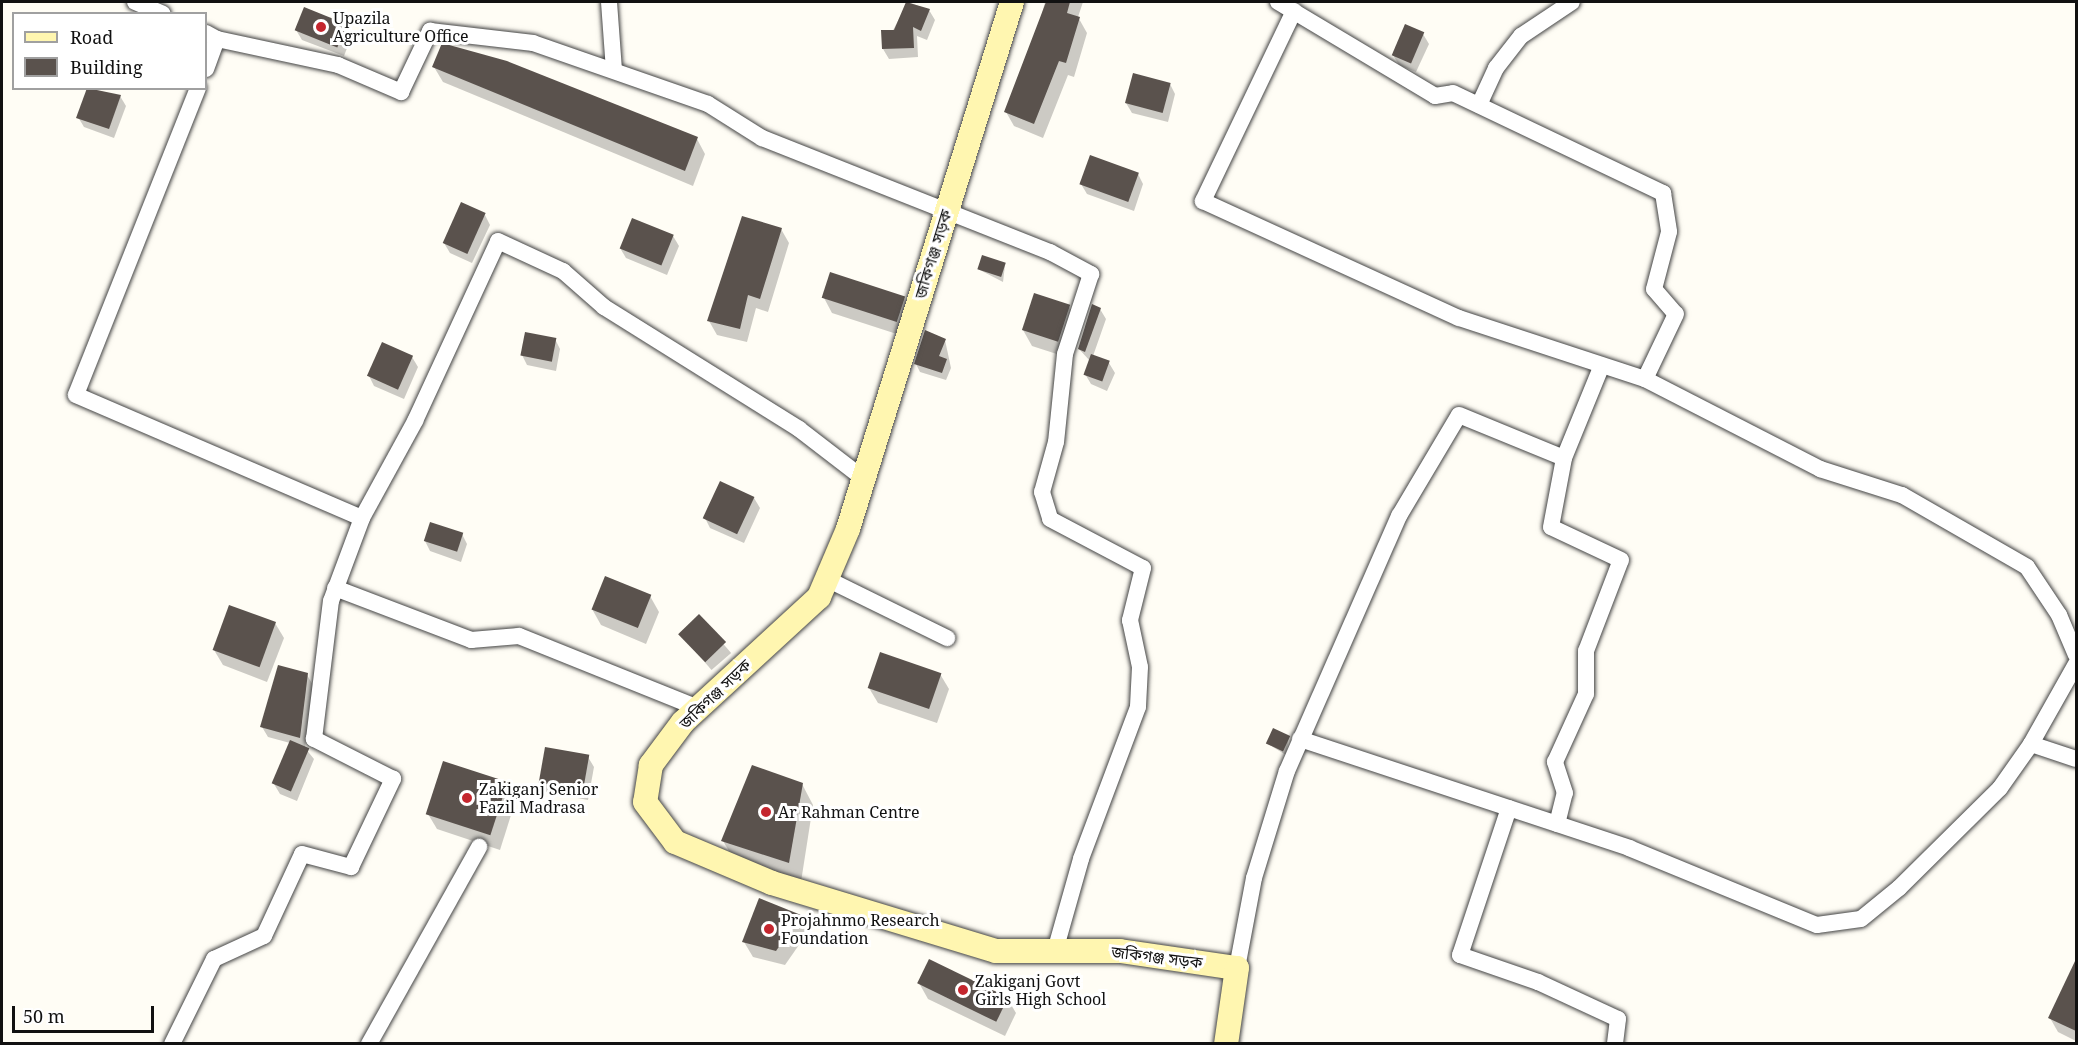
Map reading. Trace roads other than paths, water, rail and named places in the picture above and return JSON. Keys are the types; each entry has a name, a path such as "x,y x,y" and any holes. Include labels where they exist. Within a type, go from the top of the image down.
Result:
{"main road":[{"name":"জকিগঞ্জ সড়ক","path":"1012,2 864,479 819,597 698,708 651,765 645,802 675,842 772,883 996,951 1120,951 1237,968"},
{"path":"1226,1044 1237,968"}],"street":[{"path":"135,2 158,12"},
{"path":"609,2 614,70"},
{"path":"1278,2 1435,96 1453,93 1663,193 1669,231 1654,289 1676,314 1645,380"},
{"path":"1479,105 1496,68 1521,36 1572,2"},
{"path":"1294,11 1203,201 1459,318 1645,380 1820,469 1902,495 2027,567 2059,615 2076,655"},
{"path":"207,62 211,36 338,65 401,92 430,31 533,43 708,104 762,138 947,210 1091,274 1065,354 1056,442 1042,492 1050,519 1143,568 1130,620 1140,666 1138,707 1081,859 1055,951"},
{"path":"197,90 76,395 362,519"},
{"path":"172,1044 214,960 264,936 302,855 351,867 393,779 314,739 335,588 362,519 416,421 498,241 563,271 604,306 799,429 864,479"},
{"path":"1557,824 1565,793 1554,762 1586,694 1586,651 1621,560 1596,544 1551,527 1564,458 1602,365"},
{"path":"1237,968 1254,878 1300,739 1399,516 1459,415 1564,458"},
{"path":"827,579 946,638"},
{"path":"335,588 471,640 519,636 698,708"},
{"path":"1300,739 1557,824 1761,898 1817,925 1861,919 2000,788 2031,744 2076,664"},
{"path":"2031,744 2076,759"},
{"path":"1509,808 1460,956 1538,982 1618,1019 1615,1044"},
{"path":"369,1044 479,848"}],"place":[{"name":"Upazila Agriculture Office","path":"321,27"},
{"name":"Zakiganj Senior Fazil Madrasa","path":"467,798"},
{"name":"Ar Rahman Centre","path":"766,812"},
{"name":"Projahnmo Research Foundation","path":"769,929"},
{"name":"Zakiganj Govt Girls High School","path":"963,990"}]}
